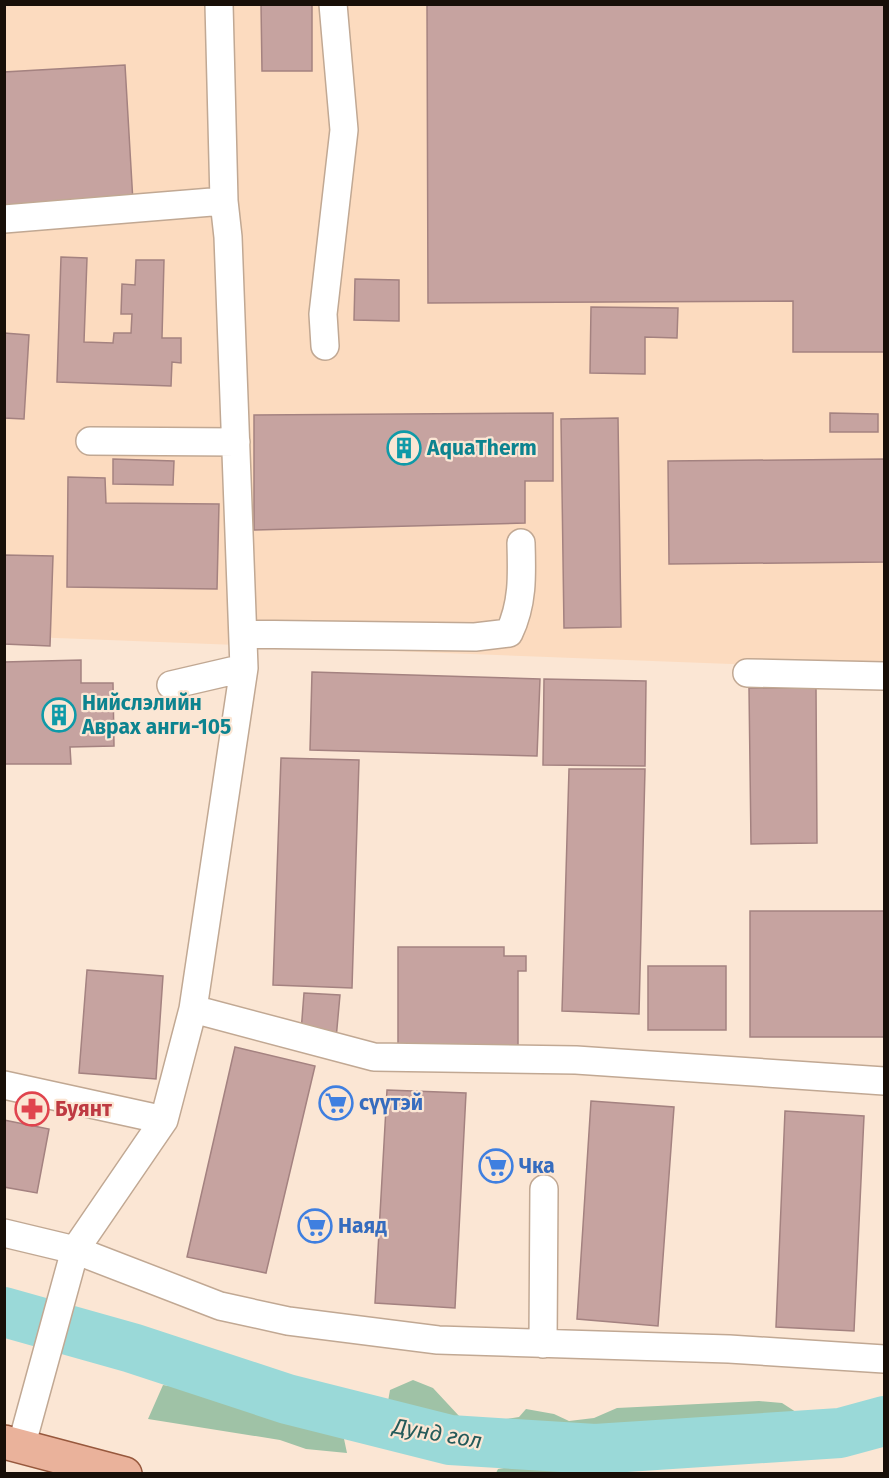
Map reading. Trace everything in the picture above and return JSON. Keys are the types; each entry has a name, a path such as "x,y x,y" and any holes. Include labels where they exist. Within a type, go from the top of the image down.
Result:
{"main road":[{"path":"13,1444 125,1473"}],"street":[{"path":"13,1444 30,1413 75,1250 165,1120 193,1009 244,668 228,237 224,201 219,4"},
{"path":"325,346 323,314 344,130 333,4"},
{"path":"4,219 224,201"},
{"path":"90,441 236,442"},
{"path":"243,634 475,637 509,633 516,619 522,591 521,543"},
{"path":"171,685 244,668"},
{"path":"747,674 885,676"},
{"path":"193,1009 374,1058 576,1060 885,1081"},
{"path":"4,1085 165,1120"},
{"path":"543,1344 544,1190"},
{"path":"4,1233 75,1250 220,1306 288,1320 438,1340 729,1349 885,1359"}],"shaded area":[{"path":"5,5 884,5 884,670 5,636"}],"green space":[{"path":"413,1380 433,1388 460,1417 460,1427 411,1421 387,1407 390,1390"},
{"path":"163,1385 300,1407 340,1420 347,1453 306,1449 280,1440 148,1419"},
{"path":"759,1401 782,1403 799,1414 793,1426 721,1429 697,1435 639,1438 508,1438 496,1435 506,1419 519,1417 526,1409 554,1414 569,1421 594,1418 617,1408"},
{"path":"765,1447 665,1466 564,1473 496,1473 498,1469 581,1456"}],"building":[{"path":"261,4 312,4 312,71 262,71"},
{"path":"427,4 884,4 884,352 793,352 793,301 428,303"},
{"path":"125,65 133,202 4,210 4,72"},
{"path":"61,257 87,258 84,342 113,343 114,333 131,333 132,314 121,314 122,284 135,285 136,260 164,260 162,338 181,338 181,363 172,362 171,386 57,382"},
{"path":"355,279 399,280 399,321 354,320"},
{"path":"591,307 678,308 677,338 645,337 645,374 590,373"},
{"path":"4,333 29,335 24,419 4,418"},
{"name":"AquaTherm","path":"553,413 553,481 525,481 525,523 254,530 254,415"},
{"path":"830,413 878,414 878,432 830,432"},
{"path":"618,418 621,627 564,628 561,419"},
{"path":"113,459 174,461 173,485 113,484"},
{"path":"884,459 884,562 669,564 668,461"},
{"path":"68,477 105,478 106,503 219,504 217,589 67,587"},
{"path":"4,555 53,556 50,646 4,644"},
{"name":"Нийслэлийн Аврах анги-105","path":"81,660 81,683 113,683 114,746 70,747 71,764 4,764 4,662"},
{"path":"312,672 540,679 537,756 310,750"},
{"path":"544,679 646,681 645,766 543,765"},
{"path":"749,688 816,688 817,843 751,844"},
{"path":"281,758 359,760 352,988 273,985"},
{"path":"569,769 645,769 639,1014 562,1011"},
{"path":"750,911 884,911 884,1037 750,1037"},
{"path":"398,947 504,947 504,956 526,956 526,971 518,971 518,1047 398,1047"},
{"path":"648,966 726,966 726,1030 648,1030"},
{"path":"87,970 163,976 156,1079 79,1073"},
{"path":"304,993 340,995 336,1039 301,1032"},
{"path":"235,1047 315,1066 266,1273 187,1257"},
{"path":"387,1090 466,1093 455,1308 375,1303"},
{"path":"591,1101 674,1107 658,1326 577,1319"},
{"path":"785,1111 864,1116 854,1331 776,1327"},
{"path":"4,1120 49,1129 37,1193 4,1187"}],"waterway":[{"name":"Дунд гол","path":"4,1312 132,1348 287,1399 450,1440 595,1449 840,1433 884,1421"}],"place":[{"name":"AquaTherm","path":"404,448"},
{"name":"Нийслэлийн Аврах анги-105","path":"59,715"},
{"name":"сүүтэй","path":"336,1103"},
{"name":"Буянт","path":"32,1109"},
{"name":"Чка","path":"496,1166"},
{"name":"Наяд","path":"315,1226"}]}
